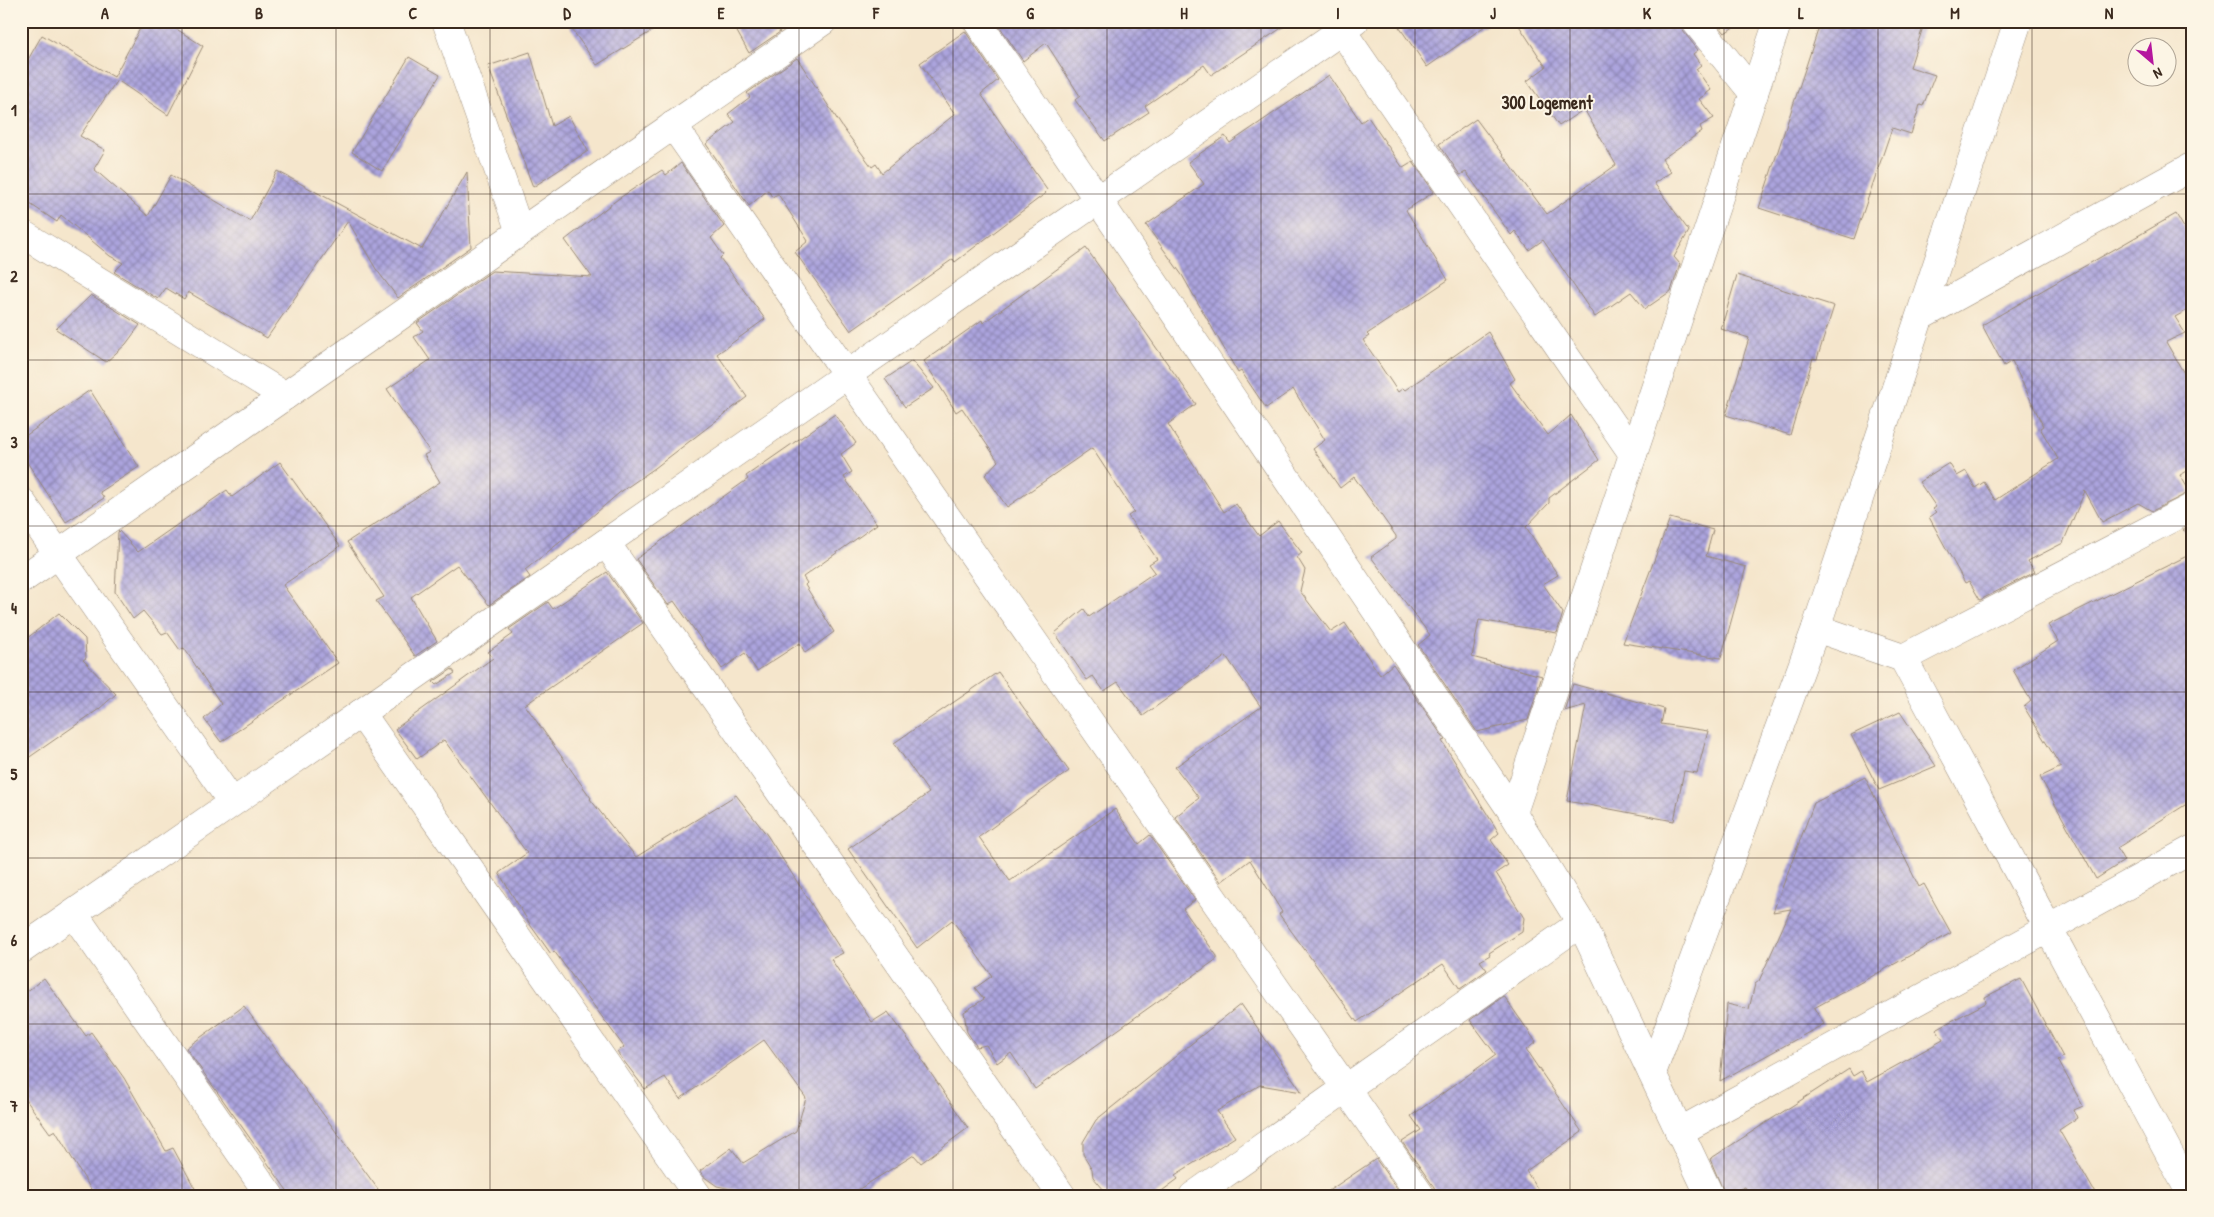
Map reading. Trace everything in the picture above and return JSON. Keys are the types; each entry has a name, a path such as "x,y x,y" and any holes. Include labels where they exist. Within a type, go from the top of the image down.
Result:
{"street":[{"path":"446,21 520,232"},
{"path":"21,580 823,21"},
{"path":"977,21 1513,813 1581,923 1710,1196"},
{"path":"1695,21 1754,94"},
{"path":"1513,813 1778,21"},
{"path":"1652,1073 1816,628 2018,21"},
{"path":"21,950 1098,200 1344,24 1634,454"},
{"path":"673,125 1421,1196"},
{"path":"1920,316 2193,166"},
{"path":"21,233 285,396"},
{"path":"21,501 232,802"},
{"path":"1903,658 2193,507"},
{"path":"606,543 1062,1196"},
{"path":"1816,628 1903,658 2192,1196"},
{"path":"361,713 698,1196"},
{"path":"1680,1132 2193,849"},
{"path":"74,914 270,1196"},
{"path":"1193,1196 1581,923"}],"building":[{"path":"144,21 164,21 203,46 168,115 117,80 80,136 105,150 94,169 148,216 171,175 250,221 277,171 422,249 467,172 471,247 398,298 376,269 348,221 267,338 188,292 184,299 166,288 158,299 114,272 123,263 110,256 61,215 57,222 21,198 21,72 42,35 114,77"},
{"path":"566,21 668,21 597,65"},
{"path":"731,21 772,21 780,32 749,53"},
{"path":"996,21 1292,21 1211,75 1204,65 1145,106 1149,112 1105,141 1075,100 1080,96 1046,43 1023,61"},
{"path":"1395,21 1492,21 1427,67"},
{"path":"1516,21 1680,21 1683,31 1698,50 1693,54 1701,65 1696,69 1711,90 1699,99 1714,118 1700,126 1702,131 1662,159 1671,172 1654,183 1689,231 1674,257 1680,264 1671,291 1645,309 1631,292 1595,317 1543,240 1529,250 1515,231 1511,235 1466,172 1460,175 1439,144 1476,119 1547,214 1616,165 1584,109 1559,126 1527,81 1546,67"},
{"path":"1715,21 1742,21 1725,33"},
{"path":"1821,21 1925,21 1910,67 1935,75 1923,106 1920,105 1911,134 1892,128 1854,239 1759,208"},
{"path":"965,31 998,80 981,94 1047,190 1046,193 955,262 953,259 851,331 795,252 808,241 778,194 772,197 768,190 749,206 706,144 735,122 728,114 750,97 747,93 797,58 843,128 872,167 876,164 882,173 955,114 920,63"},
{"path":"530,52 552,126 569,116 588,151 533,187 488,66"},
{"path":"409,57 440,75 382,171 352,152"},
{"path":"1329,75 1361,122 1368,117 1403,168 1413,162 1434,192 1406,210 1448,280 1367,334 1369,336 1363,340 1398,392 1403,388 1405,390 1488,332 1515,379 1510,383 1548,435 1571,415 1599,460 1549,498 1549,503 1526,527 1558,575 1543,584 1563,613 1557,633 1479,620 1472,657 1542,676 1528,720 1477,732 1418,645 1430,635 1371,557 1396,539 1396,536 1354,477 1340,488 1313,449 1325,440 1293,389 1266,408 1241,371 1238,373 1182,275 1146,225 1204,184 1188,162 1225,136 1230,143"},
{"path":"681,163 724,226 711,238 723,255 720,258 765,319 717,354 747,397 655,468 619,493 525,570 530,577 489,605 457,565 411,597 437,641 415,656 376,601 384,597 347,542 440,482 424,455 430,452 387,389 430,360 414,337 423,331 417,323 492,271 592,277 565,240 618,199 662,170 666,175"},
{"path":"2176,214 2193,243 2193,307 2175,317 2185,333 2166,342 2193,389 2193,468 2180,475 2190,492 2152,511 2138,503 2102,522 2085,491 2063,543 2028,561 2035,572 1980,600 1969,581 1965,583 1929,517 1936,512 1933,509 1936,507 1919,482 1949,463 1957,476 1966,471 1975,488 1984,482 1995,500 2058,459 2040,428 2043,426 2012,361 2004,366 1982,325"},
{"path":"1086,248 1196,404 1168,424 1224,512 1236,504 1259,536 1278,521 1302,553 1297,557 1305,570 1300,591 1331,632 1345,623 1380,675 1393,664 1445,740 1442,741 1499,833 1491,840 1508,865 1496,873 1524,918 1522,932 1480,961 1487,970 1460,989 1443,964 1357,1022 1279,914 1282,912 1250,860 1221,882 1175,817 1199,798 1175,767 1261,707 1226,656 1143,716 1118,682 1104,691 1093,676 1087,680 1055,633 1084,609 1089,617 1155,572 1149,564 1157,559 1128,516 1134,512 1092,448 1007,507 985,475 998,461 962,408 956,412 924,361 982,320 983,323"},
{"path":"1737,275 1834,306 1817,359 1813,358 1790,435 1726,415 1749,338 1721,329"},
{"path":"91,295 140,325 126,344 106,362 56,329"},
{"path":"912,361 934,388 905,407 885,379"},
{"path":"90,390 139,467 100,492 104,498 66,522 21,453 21,439"},
{"path":"835,414 856,443 841,454 852,472 844,477 877,524 803,577 807,583 805,585 834,632 805,653 800,643 757,671 745,653 722,669 674,601 668,605 636,559 748,479 746,476"},
{"path":"280,462 340,546 283,585 338,663 221,742 204,719 221,704 184,648 180,650 167,632 162,634 143,611 133,619 115,592 118,532 138,552 227,490 232,497"},
{"path":"1670,518 1713,530 1706,556 1746,567 1721,658 1623,643"},
{"path":"2193,525 2193,536 2183,530"},
{"path":"2193,553 2193,800 2117,848 2124,861 2096,879 2040,777 2061,767 2024,707 2031,701 2013,670 2058,641 2048,625"},
{"path":"607,572 643,623 525,705 590,799 636,857 736,795 767,835 843,953 831,959 872,1022 888,1012 922,1058 968,1128 921,1163 914,1155 848,1196 740,1196 736,1190 717,1186 703,1176 700,1171 731,1148 743,1163 796,1131 806,1098 764,1040 680,1099 665,1077 645,1089 617,1052 624,1047 554,951 551,954 531,926 499,873 527,853 444,740 417,759 395,729 493,658 488,652 513,634 509,629 548,602 553,609"},
{"path":"59,613 85,639 86,658 83,660 116,694 99,709 21,763 21,643"},
{"path":"452,669 455,673 436,685 433,682"},
{"path":"998,672 1069,771 979,837 1010,881 1115,809 1139,844 1150,835 1195,900 1183,909 1217,956 1217,959 1035,1089 1011,1053 997,1063 986,1045 977,1047 967,1032 964,1012 984,999 975,988 992,976 952,920 917,948 848,849 929,793 894,743"},
{"path":"1573,684 1664,709 1661,724 1708,731 1697,773 1684,771 1674,821 1567,801 1586,705 1564,711"},
{"path":"1900,712 1936,766 1879,790 1851,735"},
{"path":"1865,777 1919,887 1924,884 1951,933 1814,1008 1824,1024 1720,1081 1727,1004 1749,1009 1755,984 1759,981 1791,909 1773,912 1814,803"},
{"path":"44,978 86,1036 91,1032 124,1078 166,1151 173,1148 199,1196 95,1196 55,1130 50,1133 21,1093 21,996"},
{"path":"2021,979 2063,1057 2058,1060 2083,1106 2074,1110 2077,1118 2059,1130 2097,1196 1751,1196 1745,1187 1725,1195 1710,1159 1849,1069 1853,1076 1861,1071 1867,1082 1943,1040 1936,1029 1986,1003 1985,997"},
{"path":"1504,996 1536,1042 1526,1050 1582,1132 1526,1171 1542,1196 1436,1196 1434,1187 1402,1142 1421,1130 1411,1116 1496,1055 1470,1020"},
{"path":"1241,1004 1302,1092 1260,1085 1217,1111 1235,1137 1175,1175 1178,1179 1155,1196 1109,1196 1093,1177 1092,1169 1083,1154 1083,1142 1096,1120"},
{"path":"244,1006 383,1196 291,1196 186,1048"},
{"path":"1376,1159 1402,1196 1321,1196"}],"district":[{"name":"300 Logement","path":"1547,102"}]}
